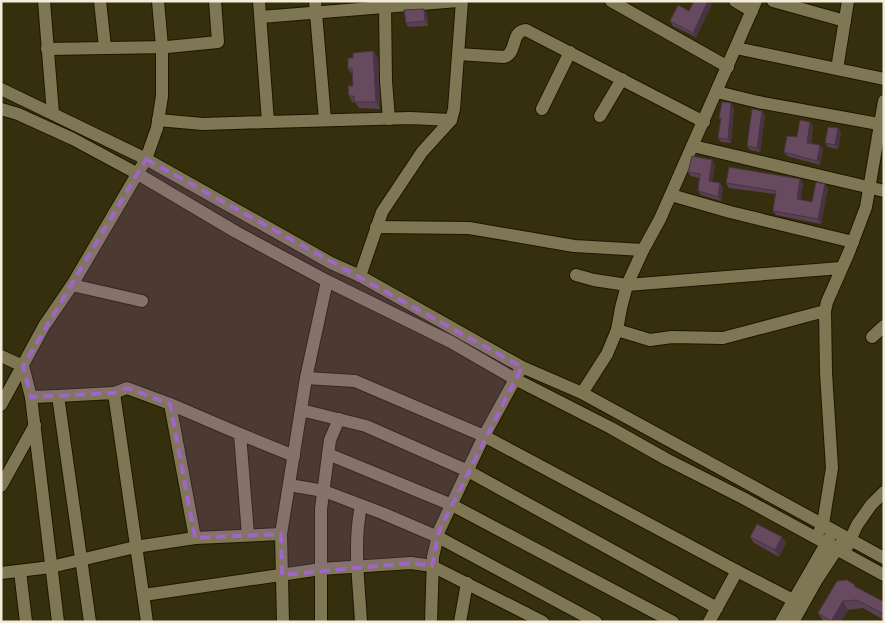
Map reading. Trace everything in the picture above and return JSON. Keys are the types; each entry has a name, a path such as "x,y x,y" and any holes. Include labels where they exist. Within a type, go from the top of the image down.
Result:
{"street":[{"path":"44,1 54,114"},
{"path":"100,1 105,48"},
{"path":"1,405 44,326 72,284 146,159 158,120 162,96 162,46 158,1"},
{"path":"48,48 162,46 218,42 215,1"},
{"path":"259,1 268,122"},
{"path":"261,16 315,7 362,5 385,7 413,3 458,1"},
{"path":"360,276 382,212 422,152 451,120 454,109 462,1"},
{"path":"611,1 728,66"},
{"path":"582,393 607,354 617,330 627,285 671,195 754,6 735,1"},
{"path":"773,1 844,21"},
{"path":"836,69 848,1"},
{"path":"315,7 325,120"},
{"path":"385,7 389,119"},
{"path":"458,54 504,57 512,51 518,32 526,30 704,122"},
{"path":"736,48 884,79"},
{"path":"542,109 570,52"},
{"path":"600,116 622,79"},
{"path":"1,89 146,159 522,367 582,393 884,558"},
{"path":"717,92 758,102 882,125"},
{"path":"793,622 816,581 838,533 826,373 825,311 866,207 882,125 884,101"},
{"path":"1,108 73,139 327,281 452,342 515,379 743,498 884,575"},
{"path":"158,120 202,124 325,120 451,120"},
{"path":"693,146 884,191"},
{"path":"671,195 730,212 853,242"},
{"path":"376,227 469,228 574,246 643,250"},
{"path":"576,275 627,285 841,268"},
{"path":"283,622 281,534 306,378 327,281"},
{"path":"72,284 142,301"},
{"path":"617,330 650,340 672,337 723,338 825,311"},
{"path":"872,337 884,326"},
{"path":"1,356 23,366 32,397 58,622"},
{"path":"431,622 432,566 438,537 484,436 522,367"},
{"path":"306,378 355,381 484,436 792,600"},
{"path":"32,397 114,393 127,388 294,456"},
{"path":"114,393 147,622"},
{"path":"58,396 90,622"},
{"path":"170,404 195,538"},
{"path":"301,410 366,426 468,471 717,608"},
{"path":"321,622 321,509 330,440 339,419"},
{"path":"1,486 36,425"},
{"path":"240,434 248,535"},
{"path":"328,454 452,505 674,622"},
{"path":"289,485 324,491 438,537 596,622"},
{"path":"781,622 792,600 831,547 838,533 857,525 871,505 884,492"},
{"path":"360,622 357,567 358,521 361,506"},
{"path":"1,573 51,567 135,547 195,538 281,534"},
{"path":"144,596 320,569 411,563 432,566 543,622"},
{"path":"20,571 26,622"},
{"path":"710,622 737,572"},
{"path":"460,622 467,583"}],"highlighted area":[{"path":"146,159 522,367 439,531 432,566 411,563 282,575 281,534 195,538 170,404 127,388 114,393 31,397 23,366"}],"building":[{"path":"694,1 708,1 693,33 670,21 678,5 689,11"},
{"path":"424,9 425,21 406,23 404,10"},
{"path":"373,51 376,102 354,102 354,96 349,96 348,86 353,86 352,68 348,69 348,58 353,58 353,53"},
{"path":"722,102 731,103 728,139 718,138"},
{"path":"752,109 762,111 757,148 747,146"},
{"path":"800,120 810,122 807,143 820,145 817,161 784,152 787,136 797,137"},
{"path":"828,127 838,128 835,145 825,143"},
{"path":"692,156 712,160 709,181 720,183 718,197 698,191 700,174 688,172"},
{"path":"729,167 800,179 797,199 812,202 816,182 825,184 818,219 773,211 776,191 726,183"},
{"path":"757,524 782,537 775,550 750,537"},
{"path":"847,580 854,586 884,602 884,614 857,600 843,601 831,621 818,613 837,581"}]}
